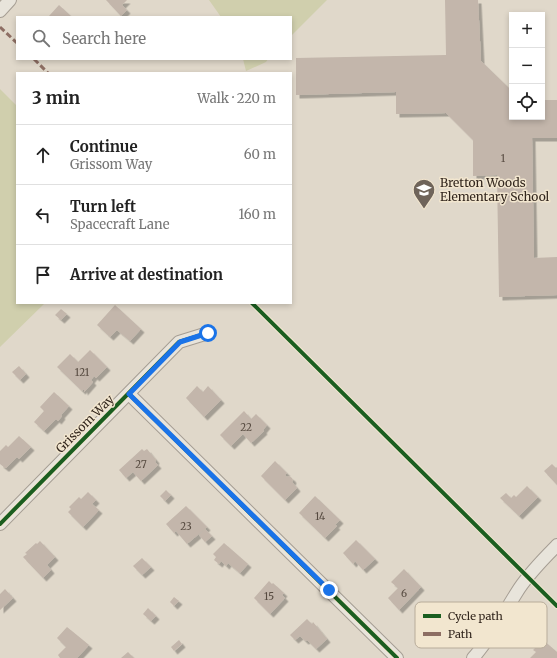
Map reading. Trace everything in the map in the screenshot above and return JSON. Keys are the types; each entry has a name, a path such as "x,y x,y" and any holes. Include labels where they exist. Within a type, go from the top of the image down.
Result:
{"street":[{"path":"0,10 10,0"},
{"name":"Grissom Way","path":"0,524 180,342 208,333"},
{"path":"129,394 397,658"},
{"path":"511,602 533,569 557,545"},
{"path":"473,658 480,648"}],"green space":[{"path":"209,0 327,0 292,35 292,16 220,16"},
{"path":"243,60 267,60 266,62 246,71"},
{"path":"0,89 16,105 16,304 44,304 0,347"}],"building":[{"path":"106,0 127,0 122,5 127,10 121,16"},
{"path":"445,0 478,0 481,61 509,88 509,120 545,120 545,100 557,100 557,138 532,138 534,258 557,257 557,295 499,297 497,175 473,176 473,140 446,113 396,114 396,92 296,95 296,58 446,55"},
{"path":"59,5 71,16 49,16"},
{"path":"115,305 141,329 130,341 117,330 110,337 97,325"},
{"path":"61,309 67,314 61,320 55,315"},
{"path":"90,350 107,367 96,378 94,376 91,380 93,382 84,392 84,389 82,391 57,367 70,354 78,362"},
{"path":"19,366 26,374 20,380 12,372"},
{"path":"197,386 203,392 208,386 221,400 204,417 186,398"},
{"path":"54,392 69,406 58,421 56,419 44,431 34,422 44,411 40,407"},
{"path":"244,411 251,419 256,414 267,425 263,430 264,431 251,443 243,434 231,446 220,435"},
{"path":"19,436 31,447 19,459 17,457 5,468 0,464 0,451 6,445 8,447"},
{"path":"142,449 144,451 147,449 158,465 141,481 133,472 126,478 119,470"},
{"path":"275,461 287,473 285,475 287,477 289,476 292,478 292,482 297,488 285,500 261,476"},
{"path":"552,464 556,468 557,467 557,485 544,471"},
{"path":"527,486 538,497 519,516 500,498 506,493 511,498 514,495 516,497"},
{"path":"166,490 171,495 165,501 160,496"},
{"path":"88,492 96,500 92,504 99,510 83,527 68,512 71,509 69,507 79,497 81,499"},
{"path":"315,496 340,520 335,525 337,526 325,538 299,513"},
{"path":"186,506 207,527 187,544 176,531 174,533 166,524"},
{"path":"205,529 212,536 205,542 199,535"},
{"path":"356,540 375,559 363,570 355,561 353,564 343,553"},
{"path":"40,541 55,557 47,565 51,570 43,578 23,557 27,554 25,553"},
{"path":"224,543 248,564 240,573 228,563 226,566 221,561 219,564 214,560 216,557 213,554"},
{"path":"142,558 151,567 142,575 133,566"},
{"path":"404,569 421,587 399,610 388,598 398,588 391,582"},
{"path":"269,581 284,593 282,595 285,598 270,614 254,598"},
{"path":"5,589 13,598 0,610 0,594"},
{"path":"174,597 179,601 174,606 170,602"},
{"path":"148,608 156,616 151,621 143,614"},
{"path":"307,619 312,624 313,622 327,639 316,649 307,640 305,641 300,636 295,640 290,635"},
{"path":"67,627 89,645 77,658 60,658 58,655 66,647 57,638"},
{"path":"179,640 182,644 174,651 171,647"},
{"path":"547,643 557,652 557,658 530,658 536,652 533,650 535,648 547,648"},
{"path":"128,652 134,658 121,658"}],"marked path":[{"path":"0,27 16,42"},
{"path":"35,60 47,72"}],"cycle path":[{"path":"253,304 557,606"},
{"path":"0,524 179,342 208,333"},
{"path":"129,394 397,658"}],"place":[{"name":"Bretton Woods Elementary School","path":"424,210"}],"route":[{"path":"208,333 180,342 129,394 329,590"}]}
